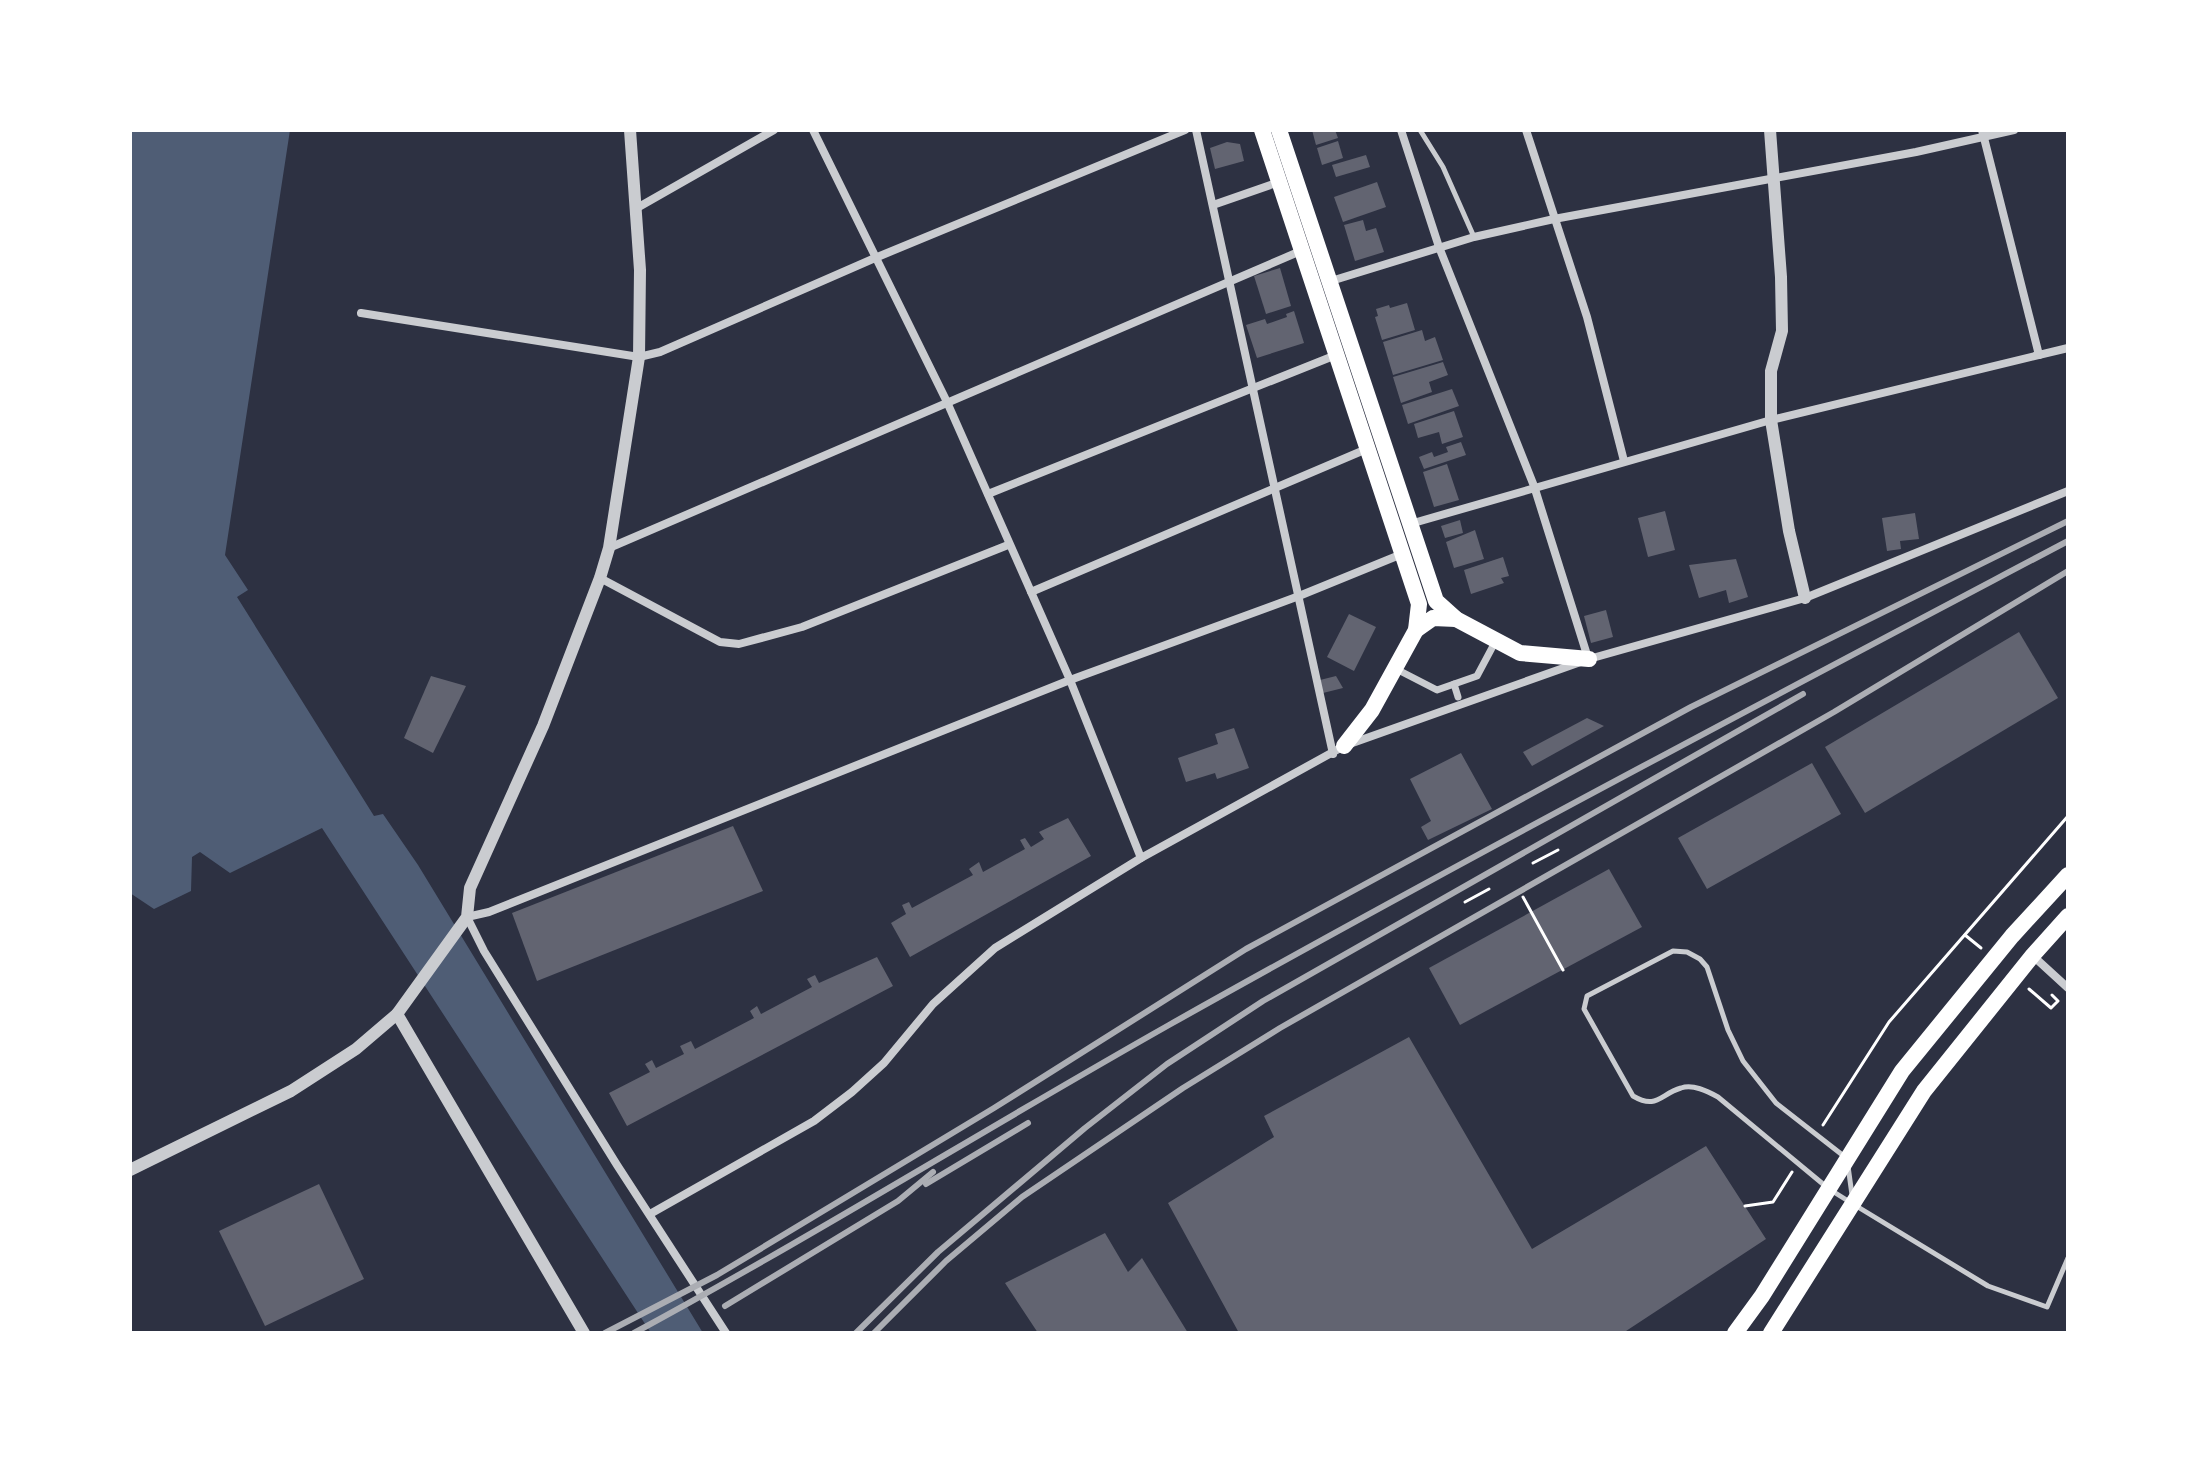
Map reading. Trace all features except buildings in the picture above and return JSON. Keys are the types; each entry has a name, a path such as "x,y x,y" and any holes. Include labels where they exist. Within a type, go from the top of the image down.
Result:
{"main road":[{"path":"1262,130 1419,604 1416,630 1372,710 1338,750"},
{"path":"1279,130 1436,601 1456,619 1520,653 1589,659"},
{"path":"1416,630 1433,618 1456,619"},
{"path":"1735,1333 1762,1296 1902,1071 2012,936 2068,875"},
{"path":"1771,1333 1924,1091 2068,916"}],"street":[{"path":"130,1170 291,1091 356,1049 397,1014 467,917 470,888 543,726 609,548 639,357 640,270 630,130"},
{"path":"637,208 774,130"},
{"path":"813,130 947,402 1070,680 1141,858"},
{"path":"361,313 639,357 660,352 875,258 1185,130"},
{"path":"1196,130 1274,489 1338,750"},
{"path":"1401,130 1439,247 1534,486 1589,659"},
{"path":"1526,130 1587,317 1624,461"},
{"path":"1770,130 1782,331 1771,371 1771,420 1789,531 1805,598"},
{"path":"1331,281 1474,237 1554,219 1775,179 1983,133 2014,130"},
{"path":"1983,133 2039,355"},
{"path":"1213,205 1280,182"},
{"path":"609,548 1303,249"},
{"path":"1410,524 1771,420 2068,348"},
{"path":"988,494 1337,355"},
{"path":"1031,592 1369,448"},
{"path":"650,1214 814,1121 852,1092 884,1063 933,1004 995,948 1141,858 1338,750 1589,659 1805,598 2068,491"},
{"path":"600,578 720,642 739,644 802,627 1008,545"},
{"path":"467,917 489,912 1070,680 1299,596 1403,554"},
{"path":"1402,672 1437,690 1477,676 1493,646"},
{"path":"1454,684 1458,697"},
{"path":"467,917 484,951 617,1165 726,1333"},
{"path":"2033,955 2068,988"},
{"path":"397,1014 584,1333"}],"lane":[{"path":"1420,130 1443,167 1474,237"},
{"path":"1853,1204 1847,1159 1776,1103 1743,1061 1728,1030 1707,967 1700,959 1687,952 1673,951 1587,996 1584,1009 1633,1096 1643,1101 1656,1101 1682,1087 1703,1089 1718,1097 1829,1189 1853,1204 1988,1286 2047,1307 2068,1258"}],"path":[{"path":"1823,1125 1889,1022 2068,816"},
{"path":"1533,863 1558,850"},
{"path":"1465,902 1489,889"},
{"path":"1523,897 1563,970"},
{"path":"1745,1206 1773,1202 1798,1163"}],"water":[{"path":"130,130 290,130 225,555 248,590 237,597 374,816 383,814 418,865 703,1333 651,1333 322,828 230,873 200,852 192,857 191,891 154,909 130,893"}],"railway":[{"path":"605,1333 717,1275 994,1108 1246,949 1691,707 2068,521"},
{"path":"634,1333 769,1258 1102,1063 1392,901 2068,541"},
{"path":"874,1333 946,1261 1022,1197 1183,1088 1280,1028 1834,712 2068,571"},
{"path":"856,1333 938,1252 1085,1128 1167,1064 1263,1001 1803,694"},
{"path":"926,1184 1028,1123"},
{"path":"725,1306 898,1201 933,1172"}]}
